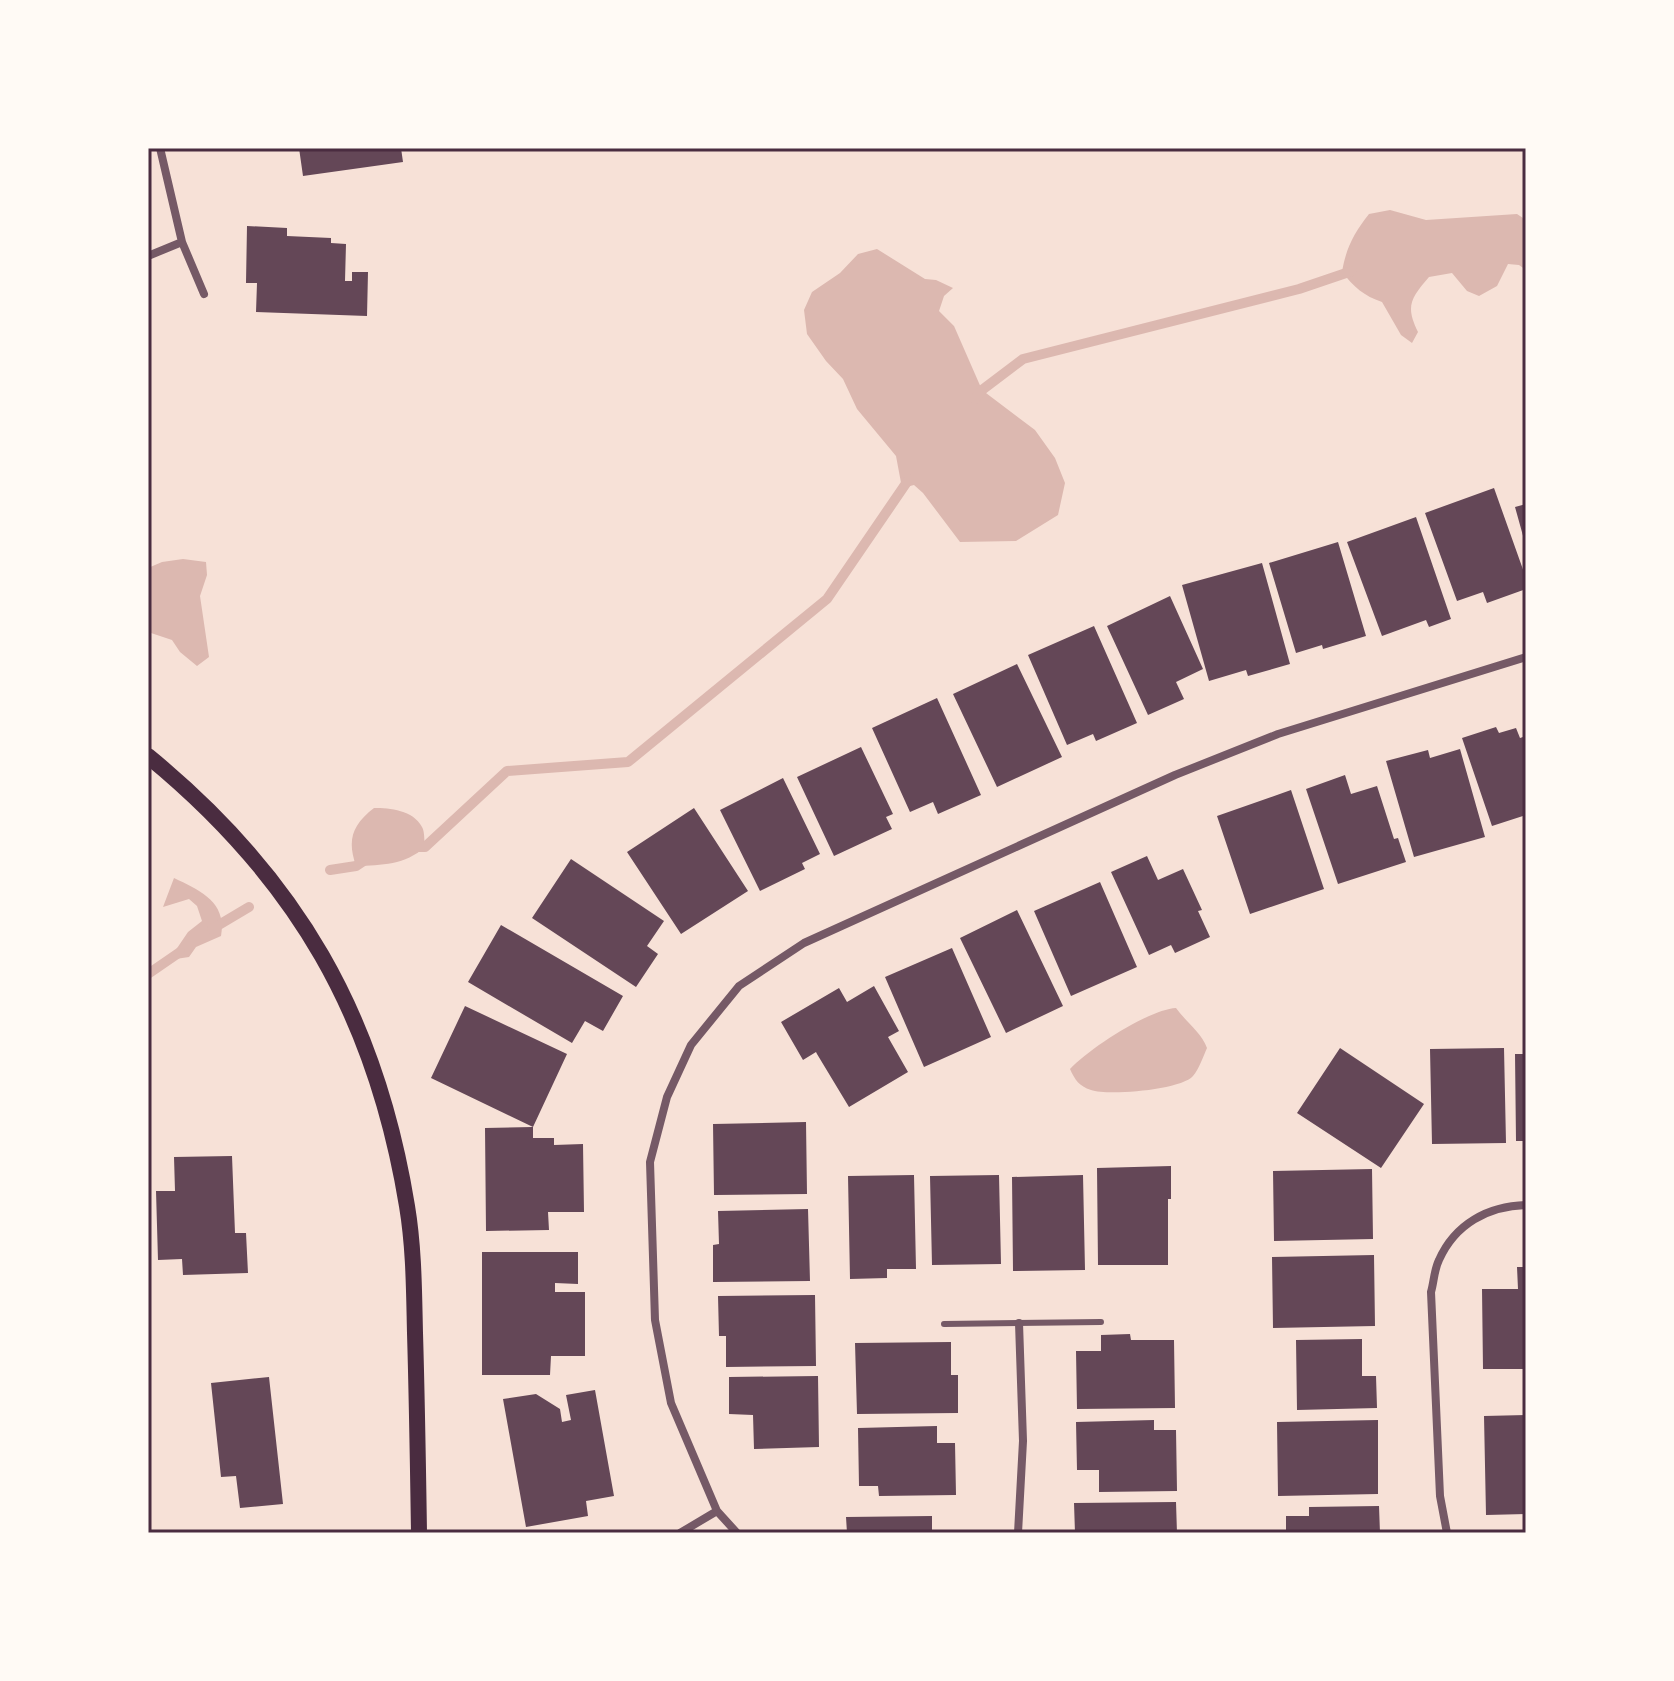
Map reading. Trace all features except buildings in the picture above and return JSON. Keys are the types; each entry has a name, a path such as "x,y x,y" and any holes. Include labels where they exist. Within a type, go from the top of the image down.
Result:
{"main road":[{"path":"148,756 225,825 260,864 296,913 333,972 374,1066 392,1128 408,1209 414,1282 419,1533"}],"street":[{"path":"160,148 182,242 204,294"},
{"path":"148,256 182,242"},
{"path":"737,1533 717,1511 671,1403 655,1320 650,1162 667,1097 691,1045 739,986 804,943 1175,775 1278,734 1526,657"},
{"path":"1447,1533 1440,1496 1431,1292 1438,1260 1475,1217 1506,1206 1526,1205"},
{"path":"1018,1533 1023,1441 1019,1323"},
{"path":"680,1533 717,1511"}],"lane":[{"path":"944,1324 1101,1322"}],"shaded area":[{"path":"1390,210 1426,220 1517,214 1526,220 1526,270 1519,265 1508,264 1497,286 1479,296 1467,291 1452,273 1429,277 1412,303 1412,315 1418,332 1412,343 1401,335 1382,302 1360,290 1342,272 1351,241 1369,214"},
{"path":"877,249 925,279 936,280 953,288 944,296 939,311 954,326 982,390 1035,430 1055,458 1065,483 1058,515 1016,541 960,542 923,493 914,485 902,488 896,456 857,409 843,379 807,334 804,310 812,292 840,273 858,254"},
{"path":"183,559 206,562 207,575 200,596 209,657 197,666 180,652 172,640 148,632 148,568"},
{"path":"374,808 394,810 413,817 423,829 425,847 401,861 356,866 353,834"},
{"path":"174,878 210,899 220,914 222,924 221,936 196,947 189,957 169,960 188,932 202,921 197,906 189,899 163,907"},
{"path":"1176,1008 1207,1048 1193,1076 1186,1081 1160,1088 1100,1092 1083,1087 1076,1079 1070,1069 1105,1041 1150,1015"}],"waterway":[{"path":"975,399 982,390 1023,359 1299,289 1352,271"},
{"path":"413,847 425,847 507,771 628,762 827,599 909,479"},
{"path":"330,870 356,866 365,860"},
{"path":"212,929 249,907"},
{"path":"148,974 180,952"}]}
